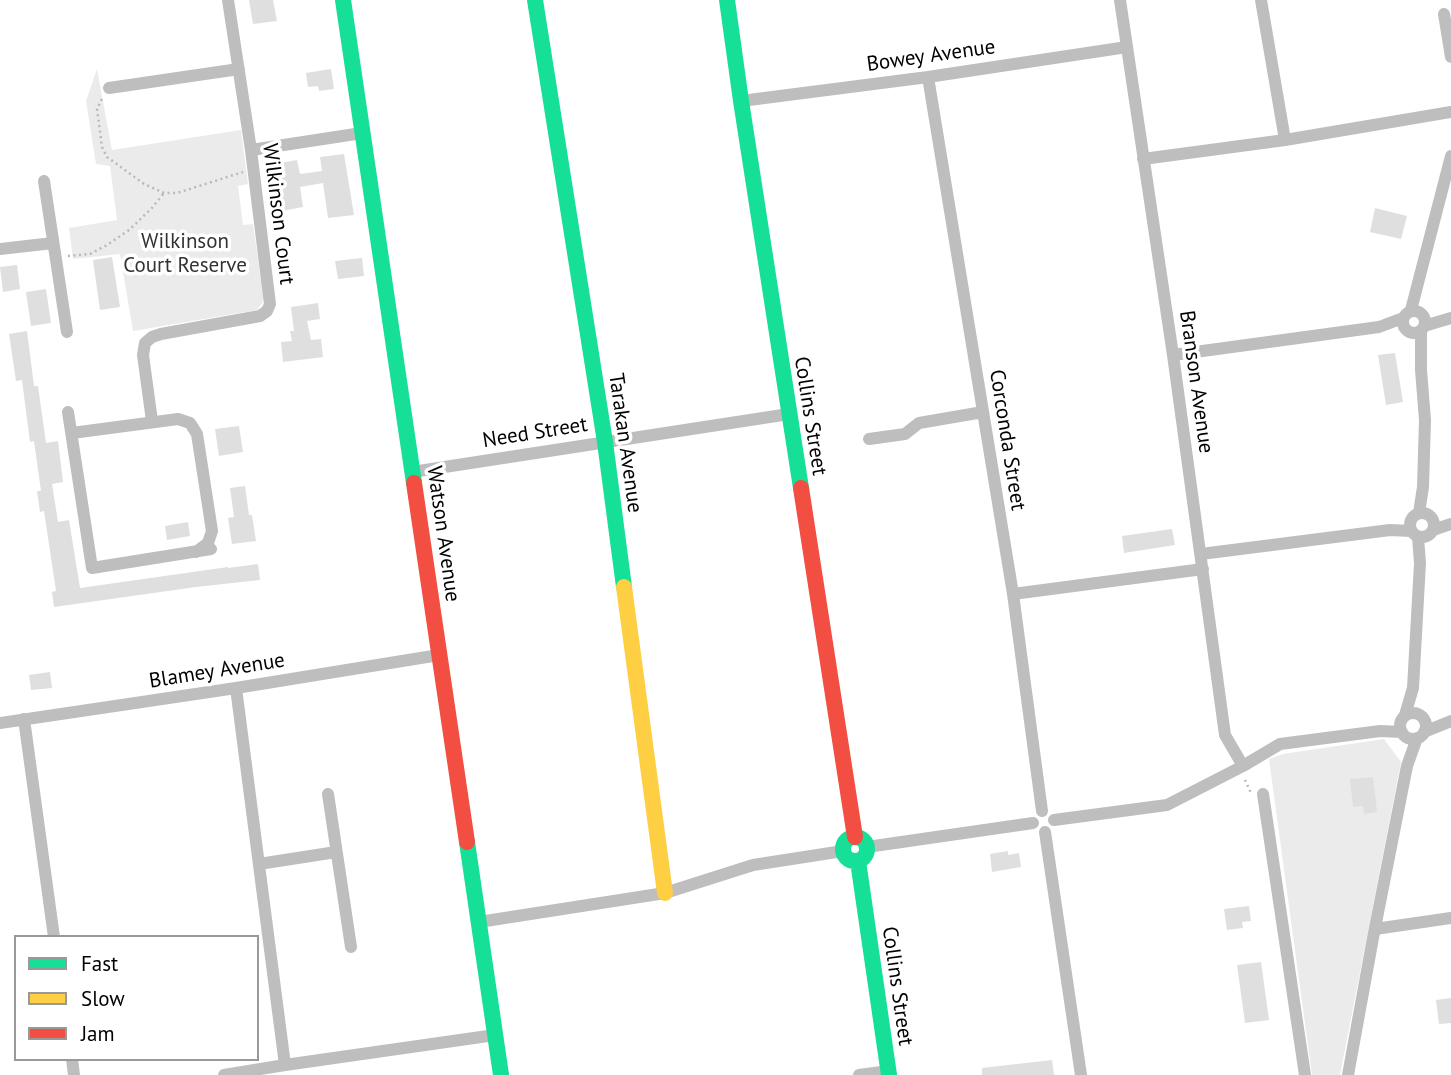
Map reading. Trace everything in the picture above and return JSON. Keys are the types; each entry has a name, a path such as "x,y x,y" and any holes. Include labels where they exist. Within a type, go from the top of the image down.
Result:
{"street":[{"name":"Wilkinson Court","path":"152,421 142,355 145,343 161,334 260,316 270,304 251,150 228,0"},
{"name":"Watson Avenue","path":"343,0 501,1075"},
{"name":"Tarakan Avenue","path":"535,0 605,442 665,893"},
{"name":"Collins Street","path":"727,0 789,414 860,848 889,1073"},
{"name":"Branson Avenue","path":"1120,0 1174,355 1226,735 1241,767"},
{"path":"1261,0 1284,140"},
{"path":"1444,14 1451,57"},
{"name":"Bowey Avenue","path":"741,101 929,77 1126,47"},
{"path":"109,88 239,69"},
{"name":"Corconda Street","path":"929,77 1013,594 1042,811"},
{"path":"1143,159 1284,140 1451,112"},
{"path":"251,150 362,133"},
{"path":"1348,1075 1407,765 1412,726 1425,420 1415,322 1418,280 1451,156"},
{"path":"44,181 67,332"},
{"path":"0,249 53,243"},
{"path":"1174,355 1451,316"},
{"path":"68,412 92,568 211,549"},
{"path":"869,439 905,434 919,422 983,412"},
{"name":"Need Street","path":"412,472 789,414"},
{"path":"72,433 152,421 178,419 190,423 197,434 212,531 208,543 197,552"},
{"path":"1201,554 1390,530 1451,518"},
{"path":"1422,525 1451,524"},
{"path":"1013,594 1203,569"},
{"name":"Blamey Avenue","path":"0,723 439,654"},
{"path":"236,688 285,1065"},
{"path":"24,719 54,935"},
{"path":"1054,820 1167,805 1280,744 1451,720"},
{"path":"328,794 351,947"},
{"path":"1263,797 1305,1075"},
{"path":"1042,811 1049,812 1054,820 1052,827 1045,832 1036,829 1033,823 1036,814 1042,811"},
{"path":"479,922 665,893 753,865 843,851 846,842 860,848 1033,823"},
{"path":"1045,832 1081,1075"},
{"path":"259,864 336,852"},
{"path":"1375,929 1451,918"},
{"path":"225,1075 495,1035"},
{"path":"859,1075 889,1073"}],"path":[{"path":"109,88 97,109 102,146 107,157 144,184 164,193 177,193 253,169"},
{"path":"56,257 90,254 107,245 129,230 164,193"},
{"path":"1241,767 1255,800 1263,797"}],"green space":[{"name":"Wilkinson Court Reserve","path":"97,69 112,150 241,130 248,184 238,186 243,225 253,224 263,294 263,302 257,310 133,331 120,254 73,259 69,228 117,220 110,166 96,164 86,101"},
{"path":"1384,739 1401,762 1340,1075 1312,1075 1269,759 1283,754"}],"building":[{"path":"249,0 273,0 277,21 253,24"},
{"path":"331,69 334,89 319,91 318,86 308,87 306,73"},
{"path":"344,154 354,215 328,218 323,183 300,187 303,207 277,212 275,201 279,201 279,192 275,164 297,160 300,174 322,171 320,157"},
{"path":"1375,208 1407,216 1401,239 1370,232"},
{"path":"112,257 120,307 100,310 93,260"},
{"path":"362,258 364,276 338,279 335,261"},
{"path":"17,265 20,289 3,292 0,267"},
{"path":"46,289 51,323 31,326 26,292"},
{"path":"318,303 320,319 307,321 311,340 321,339 323,357 283,362 281,342 292,341 290,331 294,331 291,307"},
{"path":"27,331 34,386 38,386 46,443 58,441 63,482 52,484 58,522 69,520 80,588 258,564 260,580 54,607 52,592 56,591 44,511 40,512 37,491 41,491 34,441 30,442 22,380 16,381 9,334"},
{"path":"1395,353 1403,402 1386,405 1378,355"},
{"path":"239,426 243,452 219,456 215,429"},
{"path":"245,486 256,541 232,544 228,518 234,517 230,488"},
{"path":"188,522 190,536 167,540 165,526"},
{"path":"1172,529 1175,545 1124,553 1122,536"},
{"path":"50,672 52,688 31,690 29,675"},
{"path":"1373,777 1377,812 1364,814 1363,806 1353,807 1350,779"},
{"path":"1008,851 1008,855 1019,853 1021,867 992,872 990,854"},
{"path":"1249,906 1251,921 1242,922 1243,928 1227,930 1224,909"},
{"path":"1261,962 1269,1020 1245,1023 1237,965"},
{"path":"1451,998 1451,1023 1439,1024 1436,1000"},
{"path":"1052,1060 1054,1075 982,1075 982,1068"}],"traffic: fast":[{"path":"343,0 414,483"},
{"path":"535,0 605,442 624,587"},
{"path":"727,0 801,488"},
{"path":"855,837 866,844 867,849 860,860 855,861 844,854 843,849 850,838 855,837"},
{"path":"467,842 501,1075"},
{"path":"858,861 889,1075"}],"traffic: slow":[{"path":"624,587 665,893"}],"traffic: jam":[{"path":"414,483 467,842"},
{"path":"801,488 855,837"}]}
